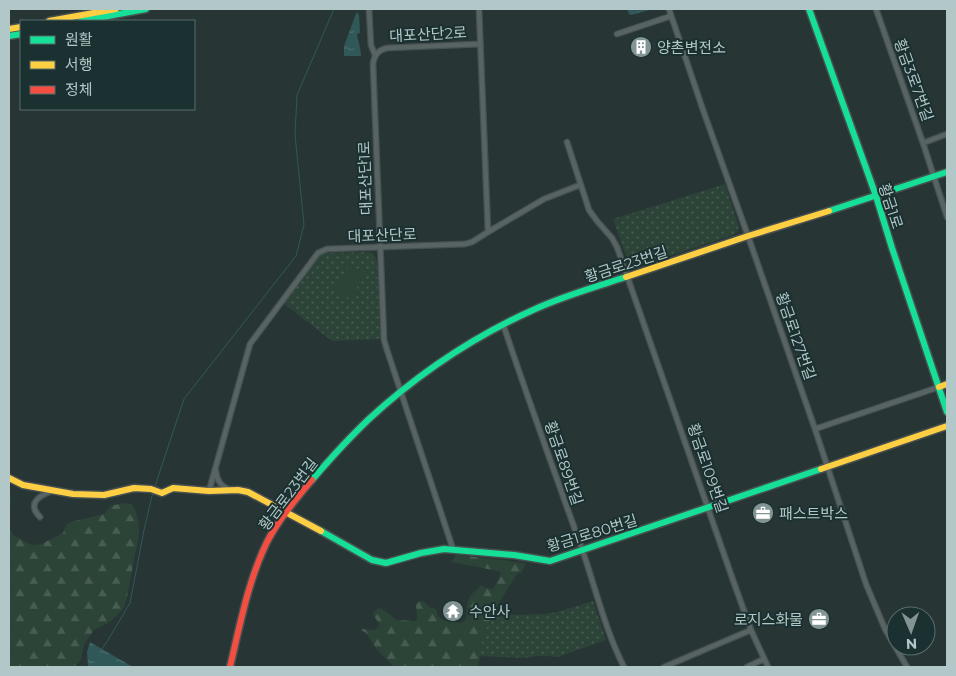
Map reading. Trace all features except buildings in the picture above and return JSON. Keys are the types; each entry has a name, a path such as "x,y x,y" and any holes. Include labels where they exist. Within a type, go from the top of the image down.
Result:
{"street":[{"path":"55,20 116,9"},
{"path":"86,20 146,9"},
{"name":"대포산단1로","path":"369,9 371,45 376,53 373,70 384,340 401,392"},
{"path":"478,9 488,232"},
{"name":"황금로127번길","path":"669,9 815,429 862,572 888,636 907,667"},
{"name":"황금1로","path":"809,9 876,196 947,412"},
{"name":"황금3로7번길","path":"876,9 934,177 946,206 947,217"},
{"path":"617,34 671,16"},
{"name":"대포산단2로","path":"376,53 393,47 480,44"},
{"path":"923,143 947,134"},
{"name":"황금로109번길","path":"567,142 589,210 615,242 751,630 768,667"},
{"name":"황금로23번길","path":"230,667 257,566 268,542 286,512 351,436 368,419 455,352 503,324 546,304 947,172"},
{"name":"대포산단로","path":"209,491 250,344 318,253 324,250 465,244 472,242 544,200 580,185"},
{"name":"황금로89번길","path":"503,324 610,637 624,667"},
{"path":"815,429 947,384"},
{"path":"401,392 453,549"},
{"name":"황금1로80번길","path":"53,490 73,494 104,495 134,488 151,489 160,493 173,488 248,492 378,562 392,562 434,550 453,549 514,555 550,561 947,426"},
{"path":"215,468 220,483 231,490"},
{"path":"9,478 23,485 53,490"},
{"path":"40,518 35,512 35,503 39,496 53,490"},
{"path":"664,667 751,630"},
{"path":"747,667 764,659"}],"green space":[{"path":"725,184 738,224 738,230 735,234 639,266 629,264 613,219"},
{"path":"370,252 375,257 377,264 381,339 332,341 283,303 319,255 326,253"},
{"path":"349,264 365,273 351,299 335,290"},
{"path":"9,497 11,497 9,528"},
{"path":"124,503 132,504 134,508 138,518 139,534 126,602 123,609 110,622 94,630 84,644 81,660 74,667 9,667 9,528 13,535 32,545 41,544 63,533 66,525 71,522 104,514 110,506"},
{"path":"458,555 526,563 521,573 517,574 488,624 478,667 394,667 378,651 366,633 361,630 374,630 379,626 373,613 377,609 384,610 397,620 416,621 416,605 419,601 423,601 429,607 436,610 438,616 442,619 461,623 466,620 468,603 473,593 481,585 493,589 501,574 500,572 451,562"},
{"path":"593,601 606,640 558,657 479,656 484,634 494,611 505,615 545,614"}],"water":[{"path":"627,9 653,9 631,15"},
{"path":"357,12 359,15 360,33 357,34 361,56 344,56 344,46"},
{"path":"90,642 133,667 88,667 87,652"}],"waterway":[{"path":"154,489 184,399 296,256 304,225 295,135 297,95 334,9"},
{"path":"102,649 130,603 153,492"}],"traffic: fast":[{"path":"86,20 146,9"},
{"path":"809,9 876,196 947,412"},
{"path":"9,36 20,34"},
{"path":"829,211 947,172"},
{"path":"312,480 369,419 407,387 468,344 544,305 626,277"},
{"path":"321,531 372,560 386,563 421,553 444,549 514,555 550,561 821,469"}],"traffic: slow":[{"path":"55,20 116,9"},
{"path":"9,29 20,27"},
{"path":"626,277 829,211"},
{"path":"939,387 947,384"},
{"path":"821,469 947,426"},
{"path":"9,478 23,485 73,494 104,495 134,488 151,489 162,493 173,488 209,491 238,490 248,492 321,531"}],"traffic: jam":[{"path":"230,667 245,603 260,557 277,525 312,480"}],"place":[{"name":"양촌변전소","path":"641,47"},
{"name":"패스트박스","path":"763,513"},
{"name":"수안사","path":"453,611"},
{"name":"로지스화물","path":"819,619"}]}
